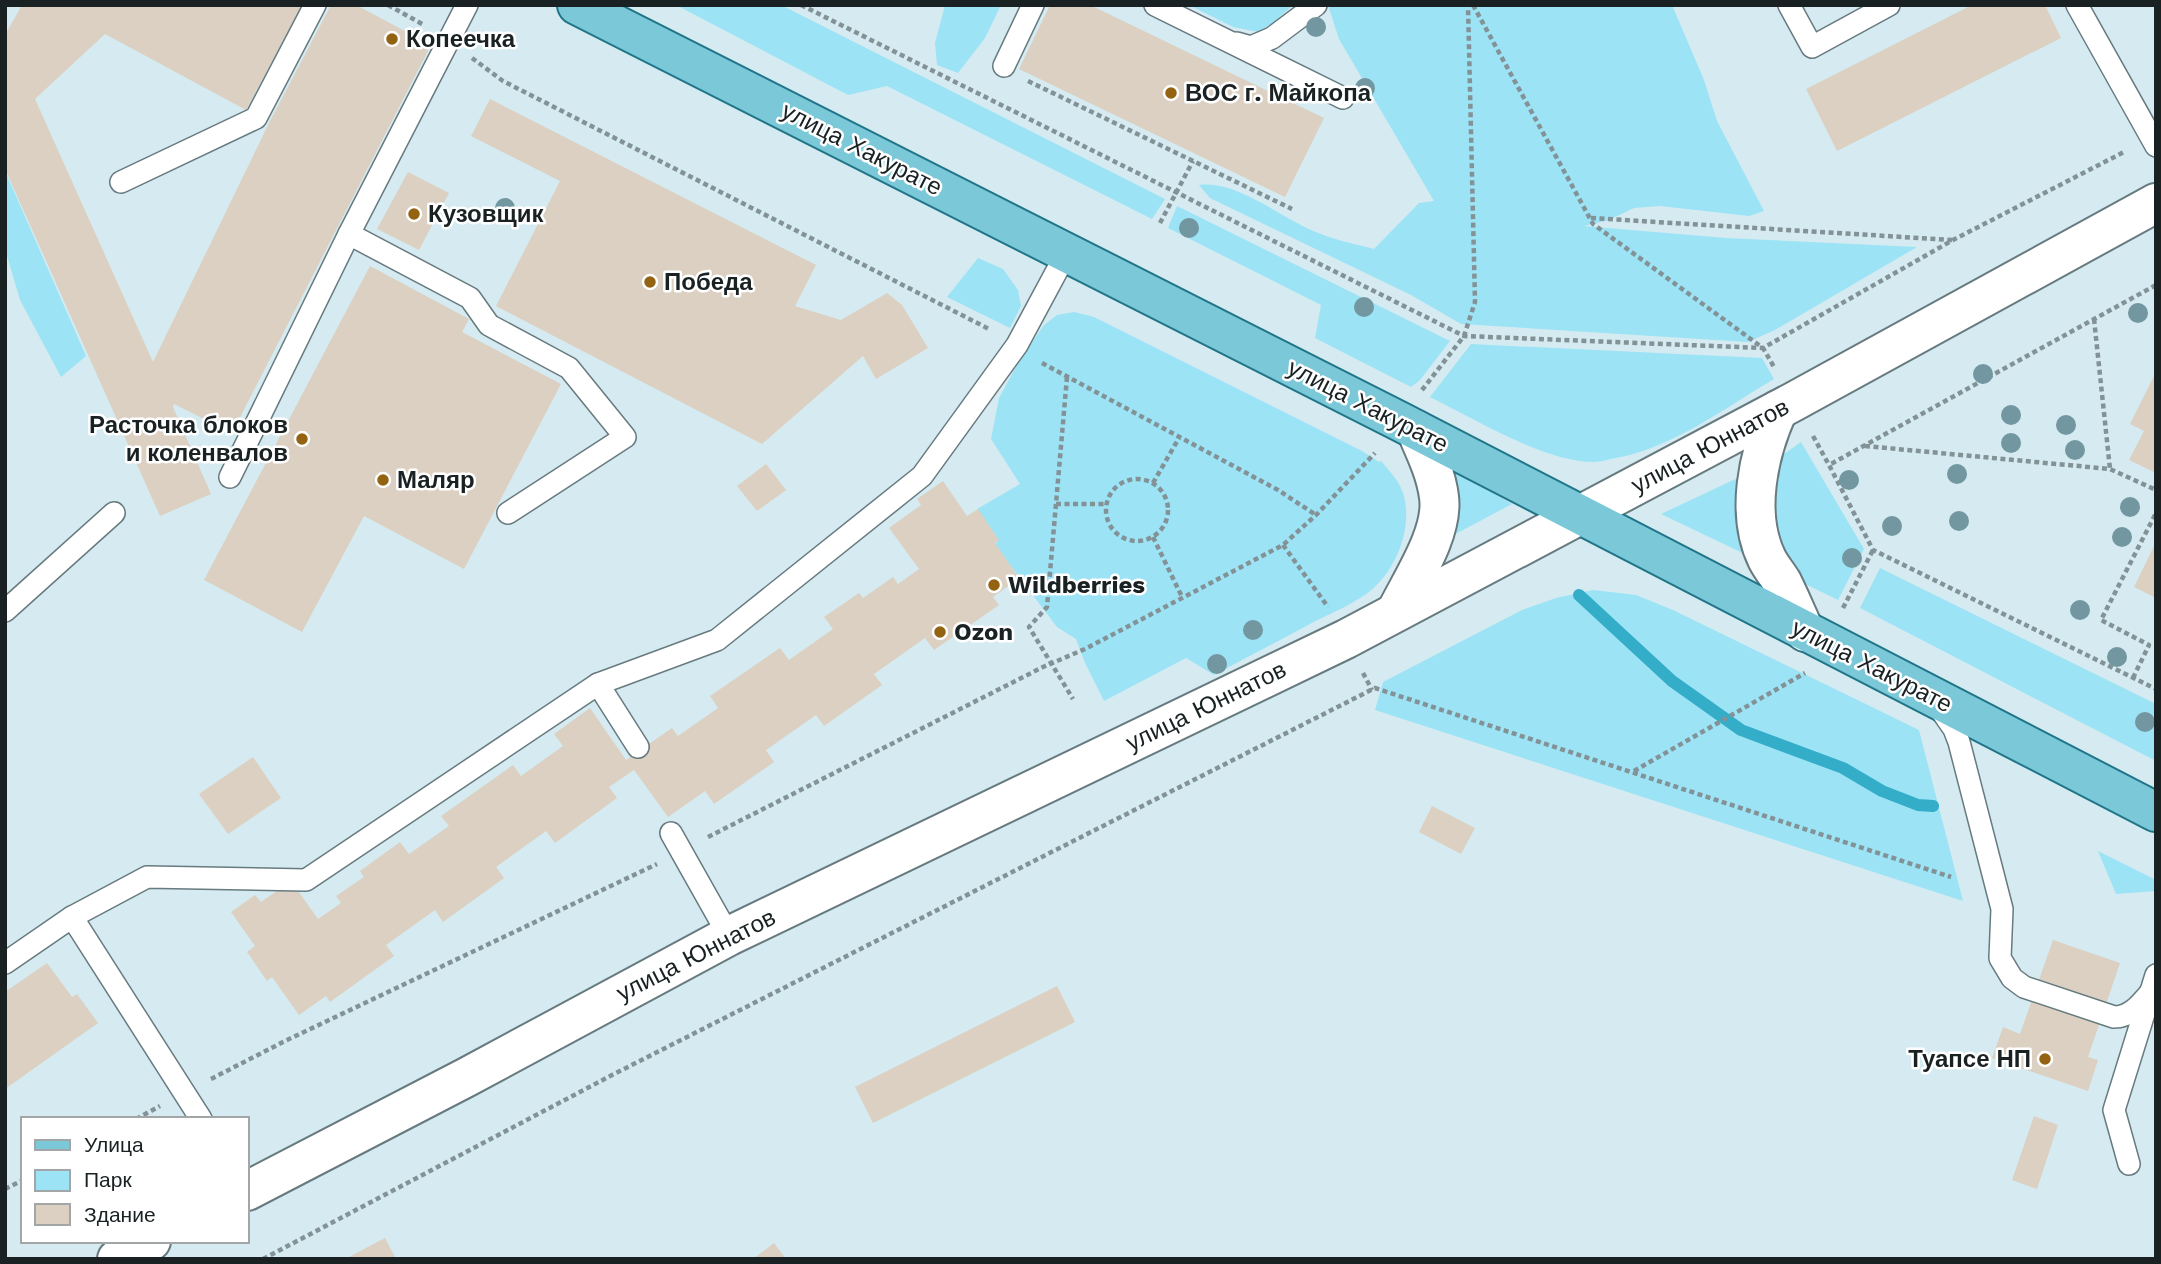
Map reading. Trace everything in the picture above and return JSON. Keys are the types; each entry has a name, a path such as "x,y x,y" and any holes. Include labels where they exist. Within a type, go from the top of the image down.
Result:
{"main road":[{"name":"улица Хакурате","path":"577,5 1067,252 2156,812"},
{"name":"улица Юннатов","path":"248,1190 729,936 1346,639 1778,410 2156,203"},
{"path":"1778,410 1765,444 1758,476 1756,504 1759,531 1766,559 1782,582 1805,632"},
{"path":"1396,612 1431,539 1440,499 1435,476 1407,426"}],"lane":[{"path":"121,182 256,118 315,5"},
{"path":"230,477 349,234 467,5"},
{"path":"1004,66 1033,5"},
{"path":"1155,5 1343,98"},
{"path":"1228,41 1251,47 1272,38 1316,5"},
{"path":"1789,5 1812,47 1889,5"},
{"path":"2077,5 2153,142"},
{"path":"349,234 470,298 489,325 569,368 625,437 508,513"},
{"path":"5,963 72,917 147,877 306,880 598,684 717,640 922,476 1017,345 1067,252"},
{"path":"5,611 114,513"},
{"path":"598,684 638,747"},
{"path":"1920,691 1936,702 1947,716 1959,742 2002,909 2000,958 2012,978 2024,987 2114,1017 2123,1017 2141,1004 2153,984"},
{"path":"671,832 729,936"},
{"path":"72,917 200,1117"},
{"path":"2129,1164 2114,1111 2153,984"}],"path":[{"path":"388,5 428,27 503,81 982,325 1017,345 1042,364 1278,490 1316,515"},
{"path":"801,5 1464,336 1763,348 1953,240 2153,142"},
{"path":"1470,5 1593,224 1763,348"},
{"path":"1407,426 1464,336 1475,302 1470,5"},
{"path":"1004,66 1015,74 1292,209"},
{"path":"1160,223 1193,161"},
{"path":"1590,218 1953,240"},
{"path":"2156,285 1829,465 1873,550 2156,689"},
{"path":"2094,319 2110,470"},
{"path":"1067,377 1046,607 1029,627 1073,699"},
{"path":"1153,483 1180,438"},
{"path":"1864,446 2110,470 2156,490"},
{"path":"140,1117 285,1041 682,852 1052,663 1086,649 1283,545 1316,515 1371,457"},
{"path":"1139,478 1153,483 1165,494 1168,513 1166,522 1153,537 1143,540 1124,538 1109,523 1107,504 1111,492 1128,479 1139,478"},
{"path":"1056,504 1107,504"},
{"path":"2133,678 2149,645 2101,620 2156,513"},
{"path":"1153,537 1182,597"},
{"path":"1283,545 1332,612 1346,639"},
{"path":"263,1259 626,1068 1376,688 1951,877"},
{"path":"1633,772 1734,713"},
{"path":"5,1189 21,1181"}],"green space":[{"path":"676,5 781,5 1165,199 1152,219 887,86 848,95"},
{"path":"945,5 1001,5 985,38 958,73 937,65 935,43"},
{"path":"1189,5 1293,5 1258,32 1233,27"},
{"path":"1328,5 1672,5 1704,80 1717,121 1764,211 1749,216 1660,206 1634,208 1609,220 1584,226 1726,238 1917,247 1775,330 1748,342 1461,324 1411,295 1210,198 1199,185 1230,189 1321,234 1374,249 1419,203 1434,201 1339,39"},
{"path":"5,171 86,356 61,377 20,300 5,249"},
{"path":"1177,206 1450,341 1420,380 1411,387 1315,338 1321,305 1168,228"},
{"path":"978,258 1003,269 1018,290 1021,306 1010,328 947,297"},
{"path":"1074,312 1094,317 1381,461 1400,486 1406,509 1406,523 1399,551 1385,576 1365,595 1214,675 1186,658 1104,701 1076,639 1057,627 995,545 998,540 977,509 1020,484 991,439 999,398 1018,363 1044,325 1057,315"},
{"path":"1471,344 1762,358 1774,379 1698,426 1658,445 1599,462 1574,460 1510,438 1430,397"},
{"path":"1801,442 1864,549 1838,600 1793,578 1767,517 1781,456"},
{"path":"1445,465 1512,504 1446,539"},
{"path":"1742,476 1751,557 1661,514"},
{"path":"1880,568 2156,704 2156,761 1860,608"},
{"path":"1593,590 1636,595 1673,610 1919,730 1963,901 1375,710 1383,682 1522,610 1556,598"},
{"path":"2098,851 2156,880 2156,891 2116,894"}],"building":[{"path":"22,5 302,5 246,110 105,34 35,99 153,362 270,121 331,5 356,5 431,45 232,433 174,404 211,494 160,516 5,169 5,35"},
{"name":"ВОС г. Майкопа","path":"1050,5 1090,5 1324,118 1285,197 1019,69"},
{"path":"1972,5 2045,5 2061,38 1837,151 1806,89"},
{"path":"490,99 816,265 795,306 841,320 887,293 902,305 928,348 876,379 863,356 762,444 496,306 560,181 471,136"},
{"path":"408,172 449,193 419,250 377,229"},
{"path":"370,266 469,319 462,332 561,384 464,569 364,516 302,632 204,580"},
{"path":"2156,372 2156,473 2129,460 2144,431 2130,424"},
{"path":"766,464 786,490 757,511 737,486"},
{"path":"943,481 967,516 978,509 999,540 995,543 1019,578 993,597 999,605 934,650 925,638 874,674 882,685 824,726 816,715 766,750 774,762 714,804 705,791 668,817 634,770 609,787 617,798 555,843 546,831 496,867 504,878 443,922 435,910 386,945 394,956 330,1002 326,996 299,1015 272,977 267,981 247,952 255,946 231,912 255,895 261,902 291,881 318,919 341,903 336,896 364,877 360,871 400,842 409,854 449,826 441,816 513,765 521,776 563,746 554,734 590,708 626,760 672,728 678,736 718,708 710,696 780,648 789,660 833,629 824,617 859,593 863,598 893,577 898,584 919,569 889,528 921,505 917,499"},
{"path":"2156,542 2156,598 2134,587"},
{"path":"253,757 281,798 228,834 199,794"},
{"path":"1432,806 1475,828 1461,854 1419,832"},
{"path":"2053,940 2120,963 2088,1057 2098,1060 2088,1091 1992,1058 2003,1027 2020,1034"},
{"path":"47,963 72,997 77,994 98,1023 5,1089 5,992"},
{"path":"1057,986 1075,1022 873,1123 855,1087"},
{"path":"2034,1116 2058,1125 2037,1189 2012,1180"},
{"path":"385,1238 396,1259 345,1259"},
{"path":"774,1243 786,1259 753,1259"}],"waterway":[{"path":"1579,595 1672,681 1741,730 1843,768 1882,791 1918,805 1933,806"}],"place":[{"name":"Копеечка","path":"392,39"},
{"name":"ВОС г. Майкопа","path":"1171,93"},
{"name":"Кузовщик","path":"414,214"},
{"name":"Победа","path":"650,282"},
{"name":"Расточка блоков и коленвалов","path":"302,439"},
{"name":"Маляр","path":"383,480"},
{"name":"Wildberries","path":"994,585"},
{"name":"Ozon","path":"940,632"},
{"name":"Туапсе НП","path":"2045,1059"}]}
